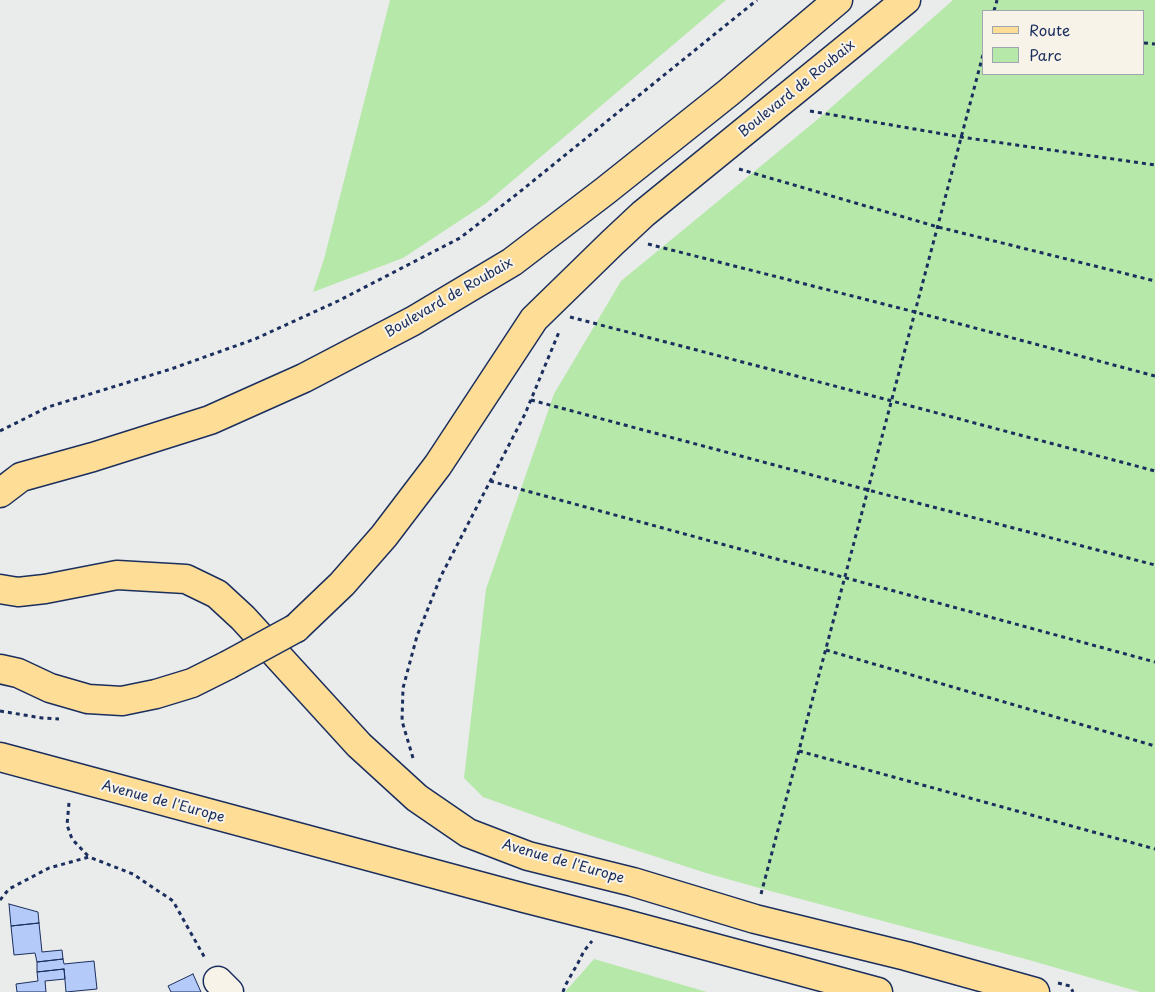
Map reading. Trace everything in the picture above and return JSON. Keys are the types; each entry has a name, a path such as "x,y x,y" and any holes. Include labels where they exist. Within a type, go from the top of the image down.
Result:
{"main road":[{"name":"Boulevard de Roubaix","path":"0,492 21,477 93,457 210,420 304,378 413,321 512,262 728,93 838,0"},
{"name":"Boulevard de Roubaix","path":"0,669 18,672 50,688 88,699 122,701 156,694 192,683 296,628 342,584 384,536 438,465 534,319 643,214 906,0"},
{"name":"Avenue de l'Europe","path":"0,589 18,592 45,589 117,575 186,579 217,594 236,612 359,745 417,798 468,833 528,856 634,882 755,919 906,956 1043,986"},
{"name":"Avenue de l'Europe","path":"0,757 878,992"}],"path":[{"path":"0,431 48,407 255,339 338,300 460,238 757,0"},
{"path":"755,919 982,58"},
{"path":"804,116 817,104"},
{"path":"810,111 961,137 1155,165"},
{"path":"745,163 738,169 938,227 1155,280"},
{"path":"651,237 644,243 1155,376"},
{"path":"566,316 1155,471"},
{"path":"418,763 411,756 402,721 403,688 417,636 441,576 525,414 559,331"},
{"path":"531,400 1155,565"},
{"path":"490,481 1155,662"},
{"path":"826,650 1155,746"},
{"path":"799,751 1155,849"},
{"path":"69,803 67,825 72,839 89,856 133,874 173,901 223,986"},
{"path":"0,900 9,889 49,868 89,856"},
{"path":"563,992 584,951 594,939"},
{"path":"1043,986 1070,986 1073,992"}],"green space":[{"path":"390,0 726,0 485,204 403,258 313,292 324,259"},
{"path":"953,0 1155,0 1155,992 1140,992 1029,960 706,873 589,835 483,797 464,778 486,589 554,394 621,281 818,119"},
{"path":"594,959 707,992 565,992"}],"building":[{"path":"9,904 38,912 39,923 11,926"},
{"path":"39,923 42,952 62,950 63,959 37,962 35,953 14,955 11,926"},
{"path":"63,959 64,964 94,961 97,989 66,992 64,969 37,972 37,962"},
{"path":"64,969 65,979 45,981 46,992 17,992 16,984 38,981 37,972"},
{"path":"193,974 201,992 171,992 168,986"}]}
